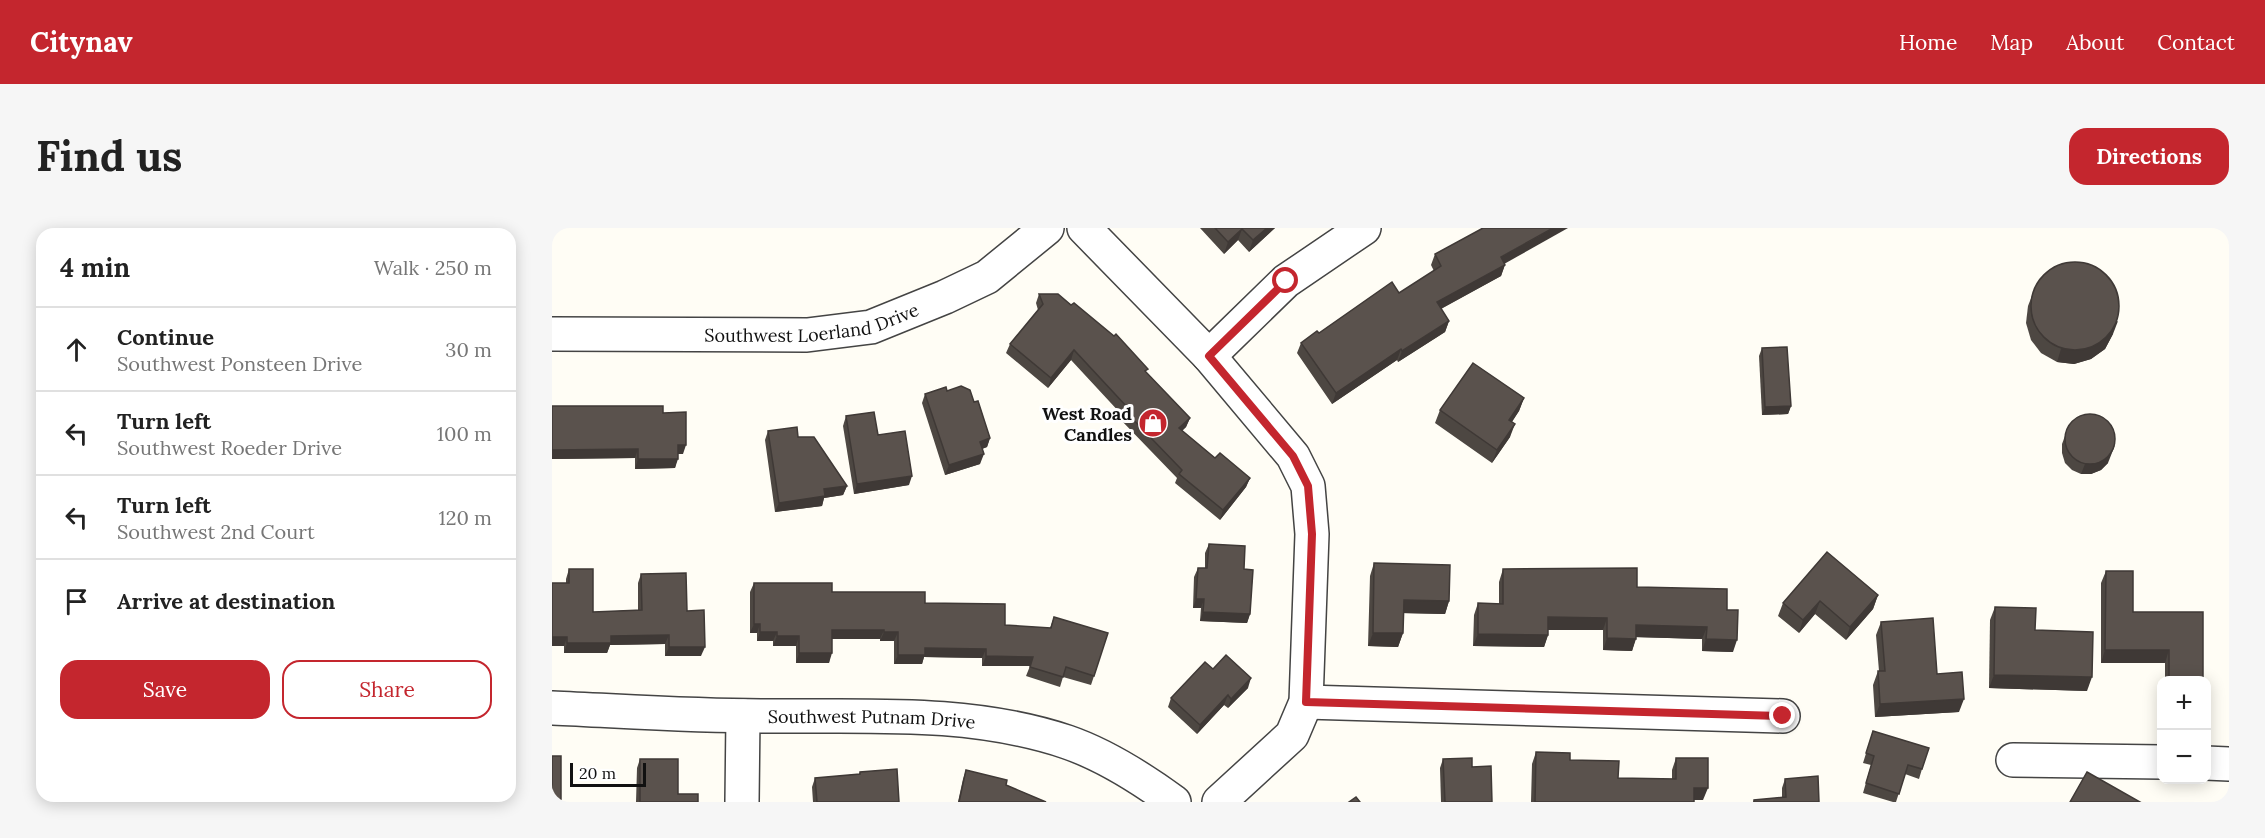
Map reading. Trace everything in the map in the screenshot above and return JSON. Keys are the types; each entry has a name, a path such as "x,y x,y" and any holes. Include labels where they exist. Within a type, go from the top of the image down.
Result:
{"street":[{"name":"Southwest Loerland Drive","path":"552,334 807,335 871,327 987,277 1047,228"},
{"path":"1084,228 1209,356 1293,456 1308,486 1312,534 1306,702 1292,735 1219,802"},
{"path":"1209,356 1286,281 1364,228"},
{"path":"1306,702 1783,716"},
{"name":"Southwest Putnam Drive","path":"552,708 743,716 937,718 1001,726 1067,742 1114,763 1174,802"},
{"path":"742,802 743,716"},
{"path":"2013,760 2157,762"},
{"path":"2211,763 2229,764"}],"building":[{"path":"1215,228 1267,228 1253,240 1242,229 1228,242"},
{"path":"1483,228 1553,228 1501,257 1505,265 1437,302 1449,321 1402,351 1401,349 1336,393 1301,343 1392,282 1399,293 1441,266 1435,254"},
{"path":"2075,262 2100,269 2112,281 2119,306 2112,331 2100,343 2075,350 2050,343 2038,331 2031,306 2038,281 2050,269"},
{"path":"1039,294 1058,294 1071,305 1074,303 1114,336 1116,334 1148,369 1145,371 1190,418 1179,428 1215,458 1220,453 1250,478 1223,510 1179,474 1182,470 1124,410 1127,407 1074,350 1051,378 1010,344 1043,304"},
{"path":"1787,347 1791,406 1765,407 1762,348"},
{"path":"1473,363 1524,398 1509,420 1515,424 1497,450 1440,410"},
{"path":"961,386 970,390 974,402 978,401 990,438 980,442 984,454 949,465 925,394 946,387 947,391"},
{"path":"552,406 663,406 663,413 686,412 686,445 678,445 678,459 638,459 638,449 552,450"},
{"path":"874,412 878,435 905,431 912,476 857,484 846,416"},
{"path":"2085,414 2095,414 2108,421 2115,434 2115,444 2108,457 2095,464 2085,464 2076,460 2069,453 2065,444 2065,434 2069,425 2076,418"},
{"path":"797,427 798,437 814,437 847,486 824,489 825,496 779,503 768,431"},
{"path":"1209,544 1245,546 1244,569 1253,570 1250,614 1203,612 1204,599 1196,599 1198,568 1207,568"},
{"path":"1827,552 1878,595 1850,627 1820,601 1803,620 1783,603"},
{"path":"1374,563 1450,565 1449,601 1404,600 1403,633 1373,633"},
{"path":"1637,568 1637,587 1727,589 1727,610 1738,610 1737,640 1706,639 1707,627 1636,625 1636,639 1607,638 1607,618 1548,617 1548,635 1478,634 1478,603 1503,604 1503,569"},
{"path":"569,569 593,569 593,612 642,610 641,574 686,573 687,611 704,610 705,647 669,647 669,635 611,636 611,643 567,643 567,637 552,637 552,583 569,583"},
{"path":"2106,571 2133,571 2133,612 2203,612 2203,676 2169,676 2169,650 2105,650"},
{"path":"754,583 832,583 832,592 925,592 925,603 1005,604 1005,625 1051,628 1054,617 1108,633 1094,676 1066,667 1063,677 1030,667 1033,657 986,656 986,649 925,648 925,655 898,655 898,632 884,632 884,630 832,630 832,653 799,653 799,636 777,636 777,632 760,632 760,624 754,624"},
{"path":"1995,607 2036,608 2035,630 2093,632 2092,677 1994,675"},
{"path":"1933,618 1937,674 1962,672 1964,699 1880,704 1878,671 1885,671 1881,622"},
{"path":"1226,655 1251,678 1231,699 1228,695 1200,725 1171,698 1205,662 1213,669"},
{"path":"1873,731 1929,748 1922,769 1908,765 1899,794 1866,783 1874,756 1866,753"},
{"path":"1536,752 1570,753 1570,760 1619,761 1618,778 1676,779 1676,758 1708,758 1708,788 1694,788 1694,802 1535,802"},
{"path":"552,756 561,756 561,802 552,802"},
{"path":"1472,758 1472,767 1491,766 1492,802 1445,802 1443,759"},
{"path":"640,759 678,759 678,794 698,794 698,802 640,802"},
{"path":"897,769 899,802 817,802 815,778"},
{"path":"966,770 1007,780 1006,785 1046,802 959,802"},
{"path":"2087,772 2140,802 2070,802"},
{"path":"1818,776 1819,802 1754,802 1754,800 1786,797 1785,779"},
{"path":"1356,797 1360,802 1349,802"}],"place":[{"name":"West Road Candles","path":"1153,423"}],"route":[{"path":"1286,281 1209,356 1293,456 1308,486 1312,534 1306,702 1783,716"}]}
